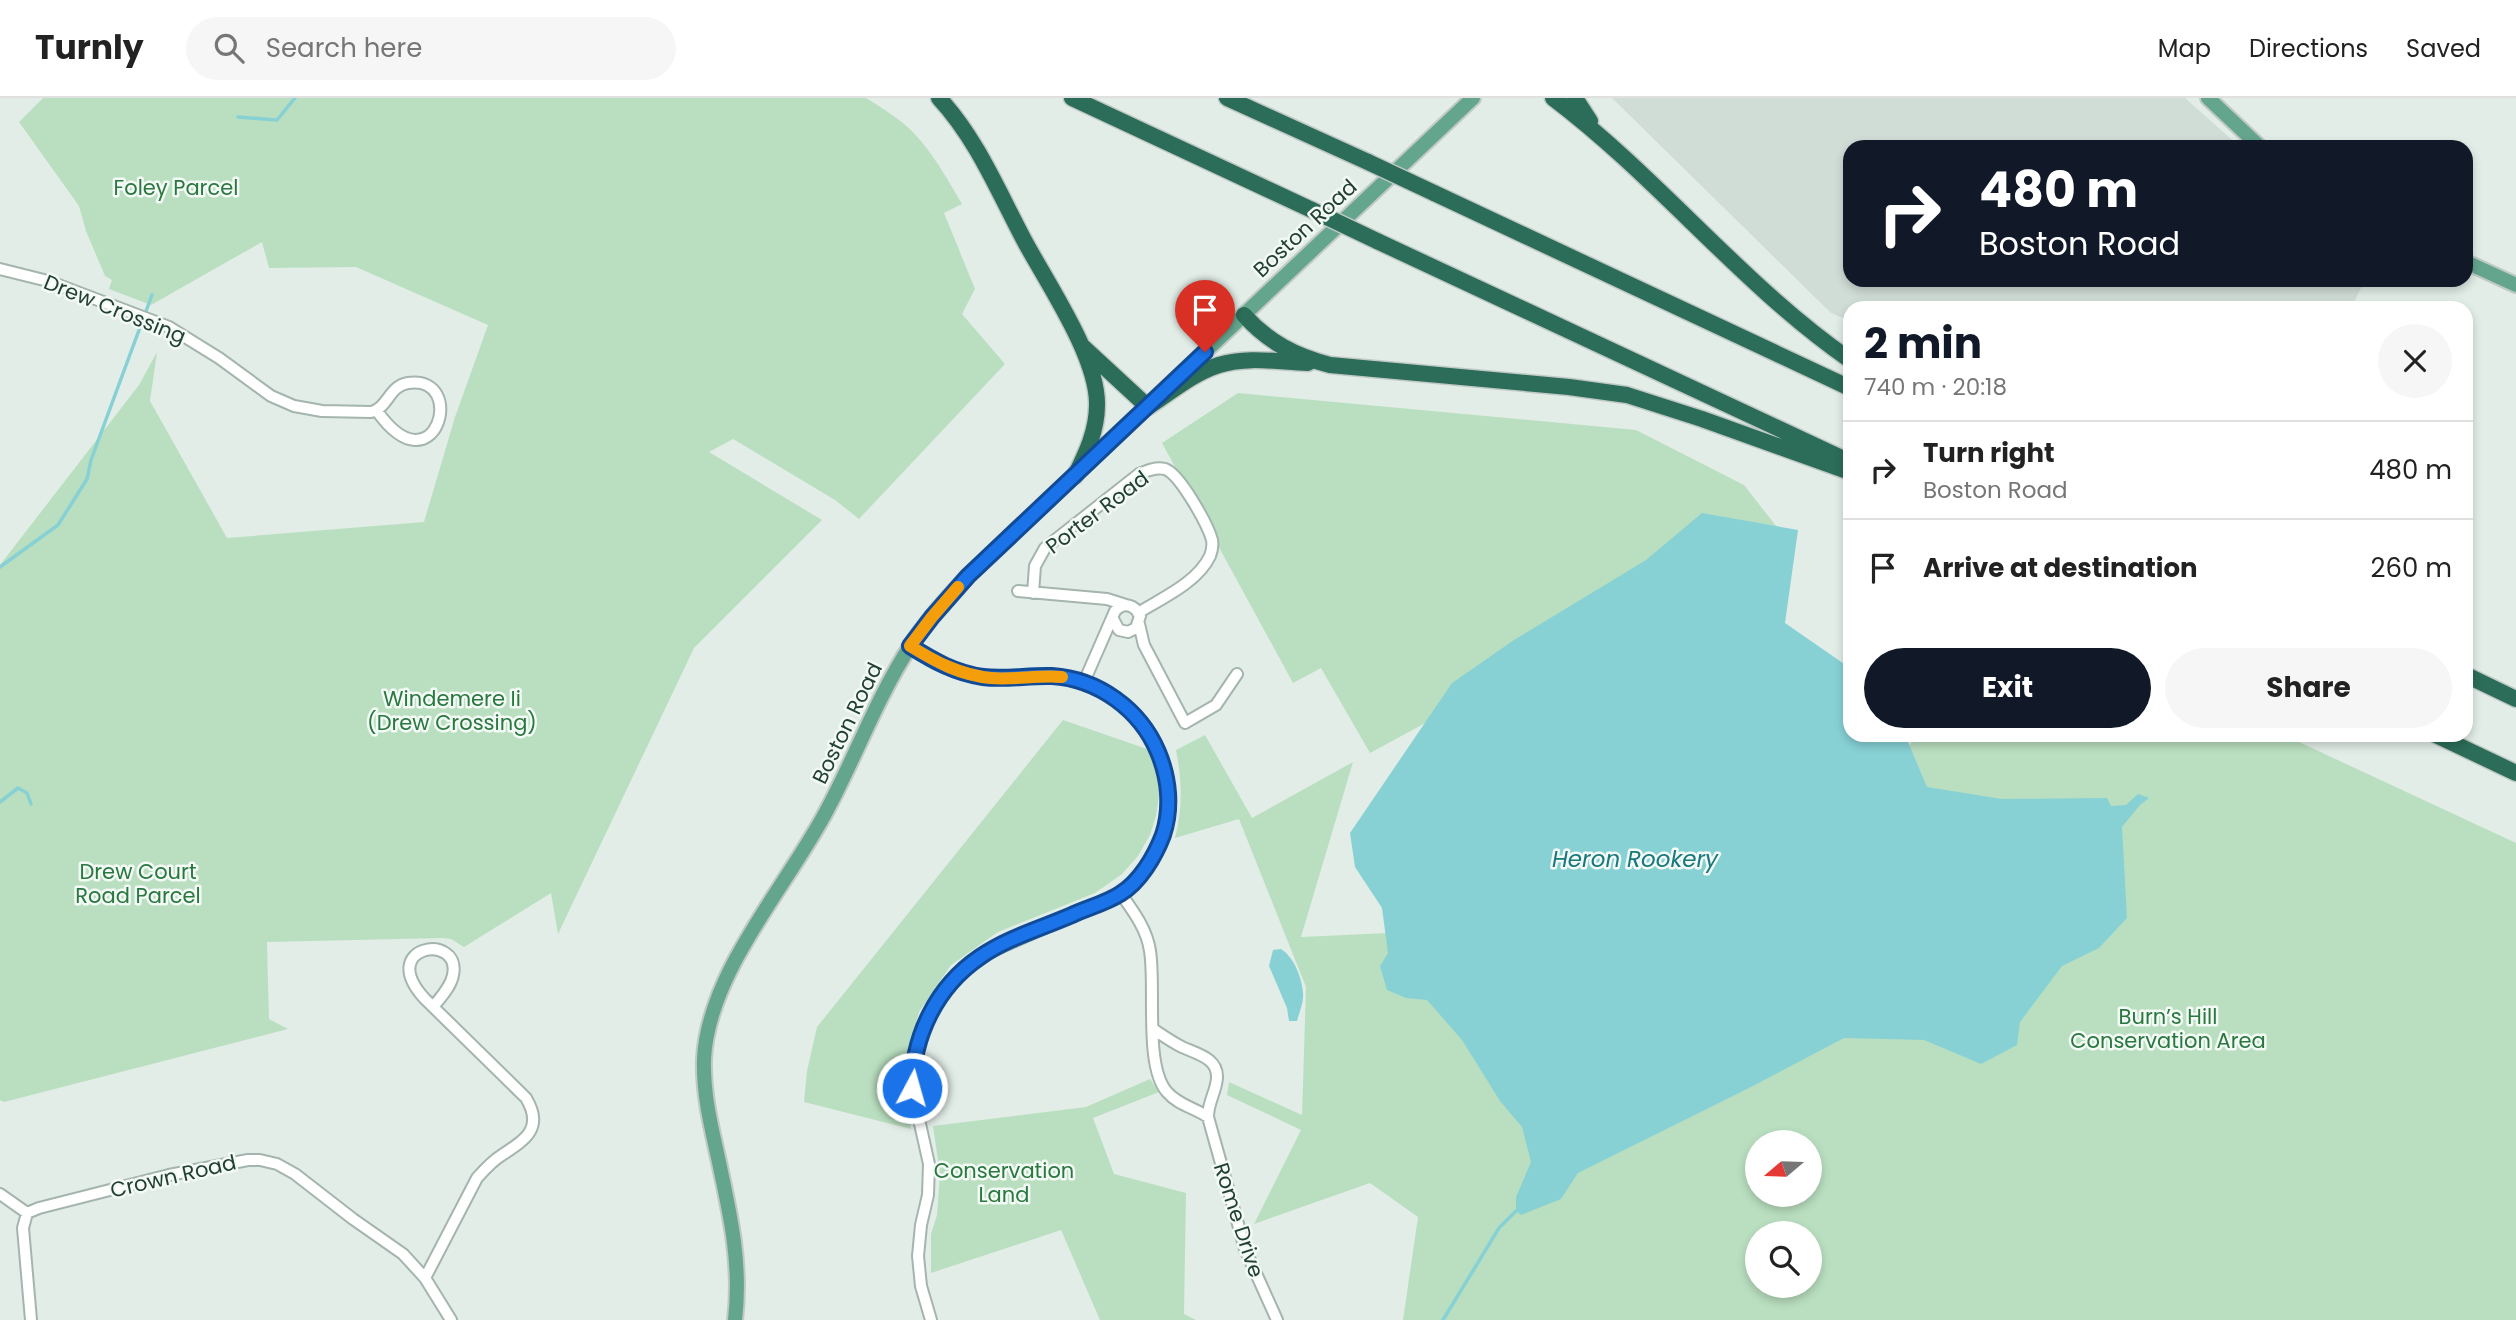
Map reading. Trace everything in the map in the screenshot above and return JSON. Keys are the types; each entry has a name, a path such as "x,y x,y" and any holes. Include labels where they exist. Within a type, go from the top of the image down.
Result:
{"highway":[{"path":"939,98 987,165 1013,220 1082,345 1095,388 1097,405 1094,433 1075,476"},
{"path":"1072,98 1843,459"},
{"path":"1227,98 1843,385"},
{"path":"1553,98 1609,144 1796,321 1843,355"},
{"path":"1575,98 1609,144"},
{"path":"1244,315 1261,333 1282,347 1322,363"},
{"path":"1082,345 1147,407 1194,376 1218,365 1264,360 1322,363 1627,395 1715,423 1843,469"},
{"path":"2473,678 2516,699"},
{"path":"2451,742 2516,773"}],"main road":[{"name":"Boston Road","path":"735,1320 737,1262 733,1228 704,1088 704,1057 709,1031 738,954 827,812 884,693 910,646 958,586 1473,98"},
{"path":"2208,98 2253,140"},
{"path":"2473,265 2516,285"}],"street":[{"name":"Drew Crossing","path":"0,269 48,281 169,327 219,358 271,396 294,406 322,411 377,411"},
{"path":"410,382 426,385 434,392 440,403 441,417 437,427 426,436 408,439 397,435 377,411 392,391 410,382"},
{"name":"Porter Road","path":"1033,593 1035,566 1045,548 1139,474 1161,468 1179,478 1208,530 1212,548 1206,562 1189,580 1138,618"},
{"path":"1018,591 1114,600 1133,607 1144,645 1185,723 1212,709 1237,674"},
{"path":"1089,599 1101,603 1113,617 1116,627 1144,645"},
{"path":"1084,682 1113,617 1118,608 1126,605"},
{"path":"1098,650 1108,641 1126,632 1138,618"},
{"path":"910,646 939,664 967,674 994,678 1051,676 1084,682 1113,696 1133,713 1155,744 1167,780 1168,804 1163,833 1143,871 1121,894 981,956 946,987 928,1018 914,1058 912,1088 929,1164 928,1195 918,1256 921,1286 931,1320"},
{"path":"1121,894 1140,922 1150,948 1156,1066 1165,1090 1173,1098 1208,1117"},
{"path":"425,1278 477,1178 488,1165 527,1136 533,1126 534,1117 526,1098 433,1007 418,991 409,973 410,962 423,949 430,948 438,949 447,955 452,961 454,972 451,983 433,1007"},
{"name":"Rome Drive","path":"1153,1029 1183,1048 1210,1060 1215,1067 1217,1082 1210,1099 1208,1117 1245,1249 1277,1320"},
{"name":"Crown Road","path":"27,1213 227,1162 260,1160 277,1164 295,1174 403,1254 425,1278 451,1320"},
{"path":"0,1194 27,1213 23,1228 31,1320"}],"shaded area":[{"path":"1612,98 2185,98 2232,140 1843,140 1843,287 2362,287 2354,301 1843,301 1843,318 1831,313"}],"green space":[{"name":"Windemere Ii (Drew Crossing)","path":"43,98 866,98 899,120 921,141 962,204 944,213 975,289 962,314 1005,364 859,519 835,500 733,439 709,452 822,520 694,648 558,934 551,893 464,947 451,939 443,938 267,942 269,1019 288,1029 4,1102 0,1100 0,565 139,385 157,352 150,401 227,538 424,522 455,417 488,325 356,267 269,268 262,242 151,305 109,289 112,280 105,276 86,231 79,206 19,122"},
{"path":"1238,393 1636,430 1744,485 1780,531 1370,753 1321,668 1293,683 1162,443"},
{"name":"Conservation Land","path":"1063,720 1150,750 1159,796 1150,835 1138,856 1122,874 1095,893 998,932 951,965 919,1012 904,1071 911,1129 804,1102 807,1071 817,1027"},
{"name":"Burn’s Hill Conservation Area","path":"1205,735 1252,818 1353,762 1301,937 1607,923 1650,1041 1912,742 2299,742 2516,843 2516,1320 1403,1320 1418,1217 1370,1183 1254,1224 1301,1130 1227,1095 1229,1082 1302,1115 1306,987 1239,819 1175,838 1181,794 1176,750"},
{"name":"Conservation Land","path":"1150,1079 1159,1092 1093,1118 1114,1174 1186,1193 1184,1314 1196,1320 1100,1320 1061,1230 931,1273 931,1234 937,1215 940,1174 933,1126 1086,1107"}],"water":[{"name":"Heron Rookery","path":"1702,513 1798,530 1785,623 1843,663 1843,742 1908,742 1927,787 2002,799 2107,798 2111,806 2126,805 2138,794 2149,798 2122,827 2127,918 2099,948 2062,966 2020,1022 2017,1045 1981,1064 1924,1040 1844,1038 1578,1173 1561,1199 1521,1215 1516,1211 1516,1197 1531,1162 1522,1127 1500,1101 1462,1040 1427,1000 1406,998 1387,990 1380,966 1388,953 1382,908 1355,867 1350,833 1452,683 1514,640 1646,560"},
{"path":"1281,949 1293,962 1301,981 1303,1000 1297,1021 1289,1021 1287,1008 1269,966 1273,950"}],"waterway":[{"path":"238,117 277,120 295,98"},
{"path":"0,567 58,525 87,479 91,460 152,295"},
{"path":"0,802 18,788 27,793 31,804"},
{"path":"1443,1320 1499,1228 1516,1211"}],"slow traffic":[{"path":"958,587 910,646 939,664 981,677 1062,677"}],"route":[{"path":"912,1088 913,1068 920,1037 946,987 981,956 993,949 1121,894 1151,859 1163,833 1168,804 1167,780 1155,744 1133,713 1113,696 1084,682 1066,678 994,678 967,674 939,664 910,646 968,576 1205,352"}],"park label":[{"name":"Foley Parcel","path":"176,187"},
{"name":"Drew Court Road Parcel","path":"138,883"}]}
